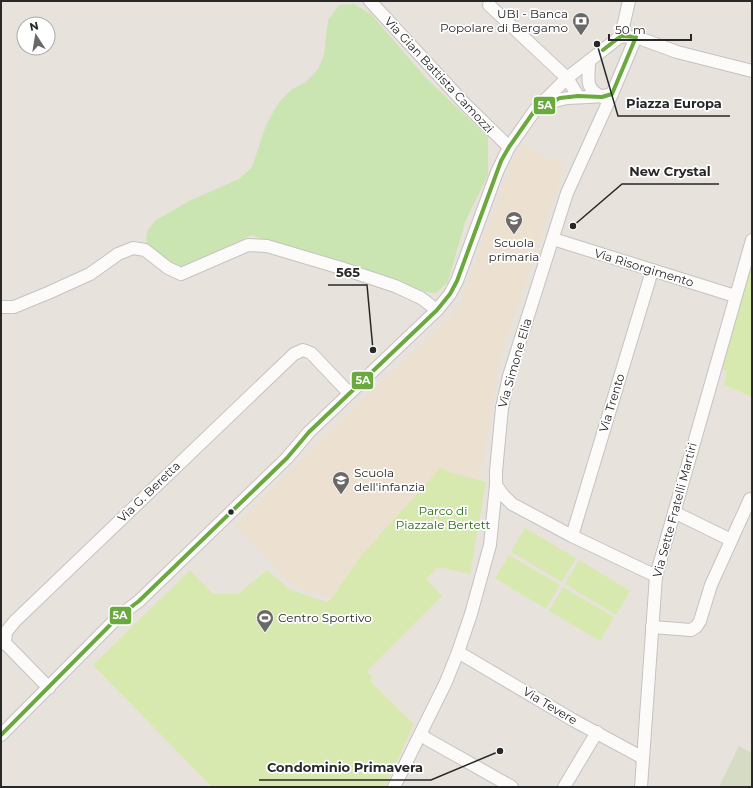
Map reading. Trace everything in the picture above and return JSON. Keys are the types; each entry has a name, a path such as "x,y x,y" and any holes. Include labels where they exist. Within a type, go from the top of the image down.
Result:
{"street":[{"name":"Via Gian Battista Camozzi","path":"370,1 466,105 509,147"},
{"path":"1,735 119,616 138,601 287,458 309,432 437,310 450,294 457,281 497,172 509,147 535,110 567,78 621,36 629,1"},
{"path":"490,5 567,78 578,96"},
{"path":"621,36 636,37 676,52 752,71"},
{"name":"Via Simone Elia","path":"490,545 502,408 509,376 567,193 607,95 636,37"},
{"path":"589,62 589,85 593,92 607,95"},
{"path":"535,110 560,98 607,95"},
{"name":"Via Risorgimento","path":"553,239 735,296"},
{"name":"Via Sette Fratelli Martiri","path":"641,787 656,576 752,240"},
{"path":"1,307 14,307 48,293 90,274 118,254 133,248 145,250 168,268 181,274 248,245 267,246 395,286 421,298 437,310"},
{"name":"Via Trento","path":"572,536 652,271"},
{"name":"Via G. Beretta","path":"49,688 5,643 6,632 15,621 294,354 303,350 311,353 349,393"},
{"path":"496,485 512,504 572,536 656,576"},
{"path":"652,627 691,630 696,627 700,621 711,585 750,499"},
{"path":"394,787 446,682 458,652 471,614 501,509 504,506 512,504"},
{"path":"674,512 731,540"},
{"name":"Via Tevere","path":"458,652 643,758"},
{"path":"564,787 597,732"},
{"path":"421,734 427,739 512,787"}],"shaded area":[{"path":"522,145 565,166 499,361 480,480 449,472 441,467 360,557 331,599 293,585 235,526 356,405 447,321 460,304 513,160"}],"green space":[{"path":"354,4 371,14 426,78 488,137 488,175 465,222 448,282 436,293 417,291 355,265 267,241 252,235 185,266 177,267 149,251 146,240 147,231 156,220 191,200 239,179 252,167 266,125 279,102 291,90 306,82 318,69 324,55 328,20 339,5"},
{"path":"751,269 752,397 724,385 727,371 720,369"},
{"name":"Centro Sportivo","path":"441,467 449,472 486,482 470,574 438,567 426,579 442,596 367,671 373,678 370,681 414,724 385,787 212,787 93,665 190,570 213,594 238,594 267,570 289,589 326,602 331,599 360,557"},
{"path":"525,528 576,558 562,582 511,552"},
{"path":"509,555 560,585 546,609 495,578"},
{"path":"579,560 630,591 616,615 565,584"},
{"path":"563,587 614,617 600,641 549,611"},
{"path":"739,746 752,753 752,787 719,787"}],"transit line":[{"name":"5A","path":"1,735 119,616 139,601 287,458 309,432 437,310 450,294 457,281 501,161 535,110 560,98 578,96 602,97 612,94 636,37 621,36 603,50"}],"place":[{"name":"UBI - Banca Popolare di Bergamo","path":"581,36"},
{"name":"Piazza Europa","path":"597,44"},
{"name":"New Crystal","path":"573,226"},
{"name":"Scuola primaria","path":"514,235"},
{"name":"565","path":"373,350"},
{"name":"Scuola dell'infanzia","path":"341,495"},
{"name":"Centro Sportivo","path":"265,633"},
{"name":"Condominio Primavera","path":"500,751"}],"park label":[{"name":"Parco di Piazzale Bertett","path":"443,518"}]}
